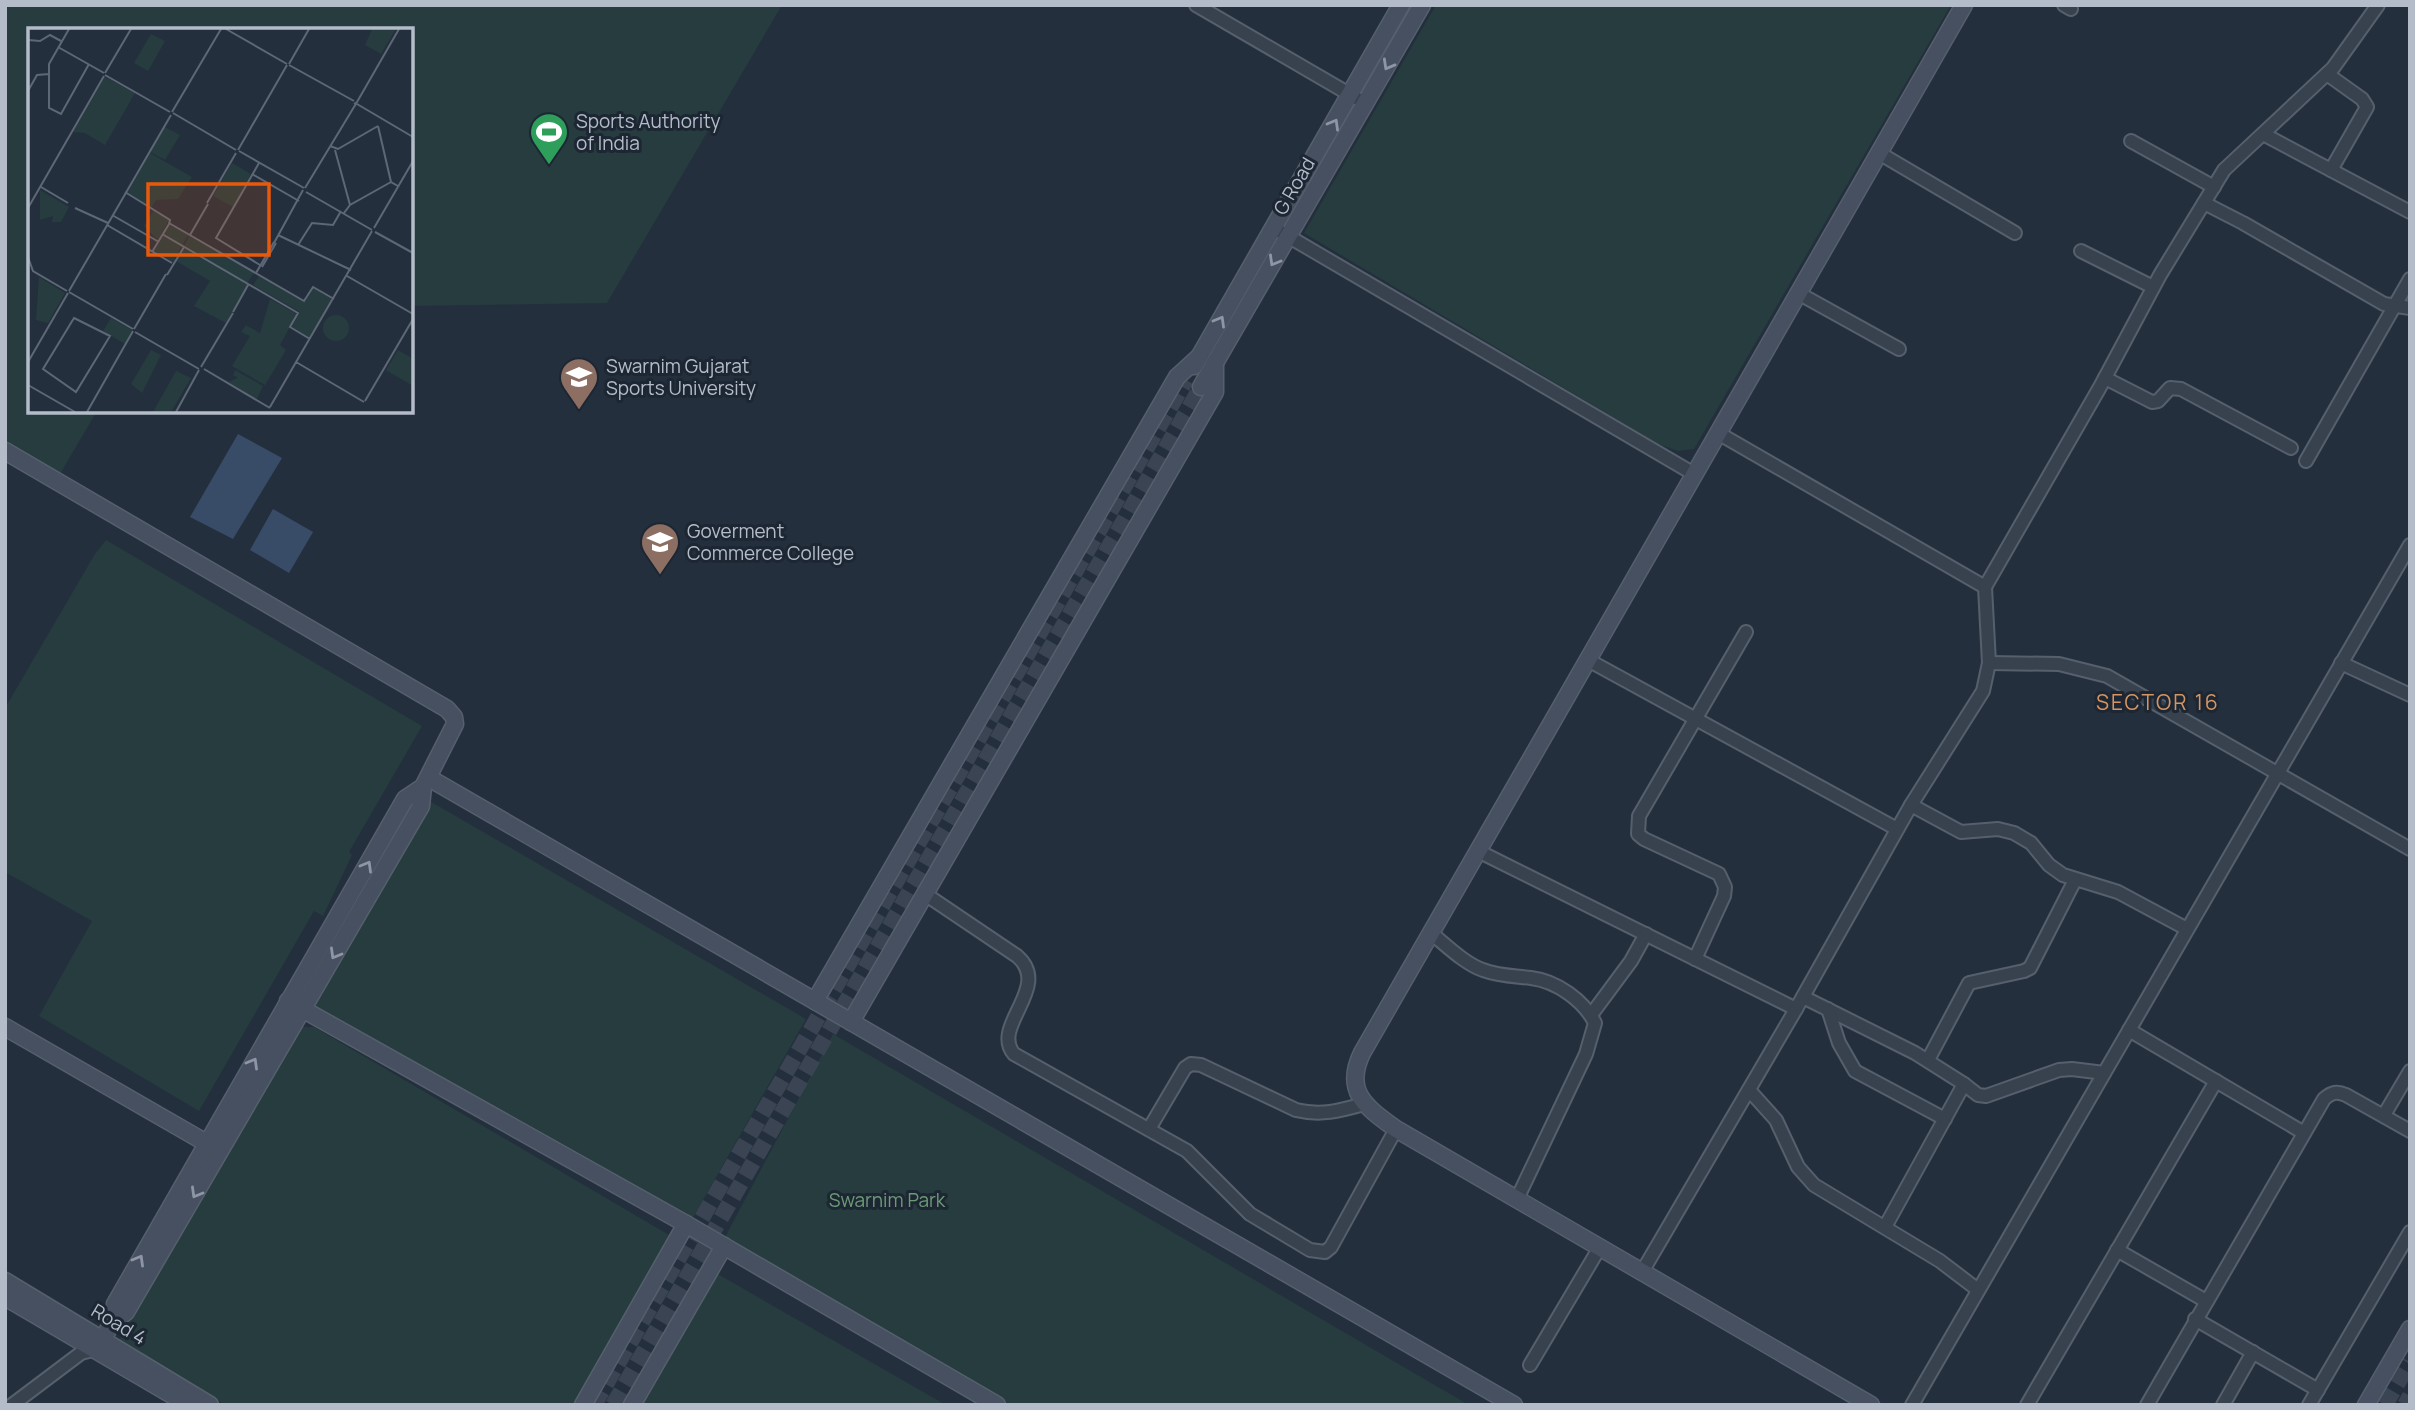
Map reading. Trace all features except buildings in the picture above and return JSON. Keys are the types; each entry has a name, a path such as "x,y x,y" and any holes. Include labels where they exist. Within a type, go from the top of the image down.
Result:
{"street":[{"path":"1196,5 1214,9 1366,103"},
{"name":"G Road","path":"1281,233 1351,95 1401,5"},
{"name":"G Road","path":"1194,383 1281,233 1366,103 1422,5"},
{"path":"1871,1405 1396,1129 1364,1104 1354,1081 1356,1065 1964,5"},
{"path":"1642,1272 1803,997 1911,805 1983,691 1989,663 1985,587 2105,378 2153,286 2224,170 2327,74 2378,5"},
{"path":"2327,74 2362,99 2367,107 2330,170"},
{"path":"2263,134 2410,212"},
{"path":"2131,141 2214,187"},
{"path":"1879,153 2015,233"},
{"path":"2204,203 2384,304 2410,308"},
{"path":"1281,233 1695,474"},
{"path":"2081,251 2153,286"},
{"path":"2306,461 2410,279"},
{"path":"1798,293 1899,349"},
{"path":"815,1001 1177,377 1207,360 1215,392 851,1022"},
{"path":"2105,378 2152,402 2158,401 2171,388 2181,389 2291,448"},
{"path":"1718,433 1985,587"},
{"path":"5,452 447,709 454,717 454,731 426,783 421,806 296,1005 214,1147 126,1312 113,1322 99,1344 81,1353 12,1405"},
{"path":"1912,1405 2410,545"},
{"path":"1695,959 1724,895 1723,879 1719,874 1644,839 1638,834 1637,828 1639,816 1746,632"},
{"path":"1588,660 1897,829"},
{"path":"1989,663 2059,664 2107,676 2410,849"},
{"path":"2341,663 2410,695"},
{"path":"426,783 815,1001 1514,1405"},
{"path":"1911,805 1961,832 1998,829 2014,833 2031,843 2049,865 2075,880 2118,892 2187,929"},
{"path":"1478,851 1796,1009"},
{"path":"1928,1060 1969,983 2031,968 2075,880"},
{"path":"925,894 1017,956 1027,968 1027,990 1008,1034 1008,1048 1014,1054 1187,1151 1250,1214 1310,1250 1325,1252 1331,1247 1396,1129"},
{"path":"1431,933 1481,970 1534,978 1552,985 1576,999 1591,1014 1595,1023 1586,1054 1517,1199"},
{"path":"1591,1014 1631,961 1646,934"},
{"path":"1803,997 1928,1060 1978,1096 1986,1096 2059,1070 2104,1073"},
{"path":"296,1005 686,1224 997,1405"},
{"path":"1828,1009 1839,1042 1855,1071 1945,1119"},
{"path":"5,1027 214,1147"},
{"path":"2129,1030 2304,1133"},
{"path":"1149,1129 1185,1068 1191,1065 1201,1065 1296,1110 1312,1114 1325,1114 1364,1104"},
{"path":"2384,1115 2410,1071"},
{"path":"2027,1405 2216,1081"},
{"path":"1885,1227 1964,1084"},
{"path":"1749,1090 1776,1120 1804,1176 1814,1185 1940,1261 1978,1290"},
{"path":"2147,1405 2324,1099 2330,1093 2338,1092 2410,1131"},
{"path":"583,1405 686,1224"},
{"path":"2309,1405 2410,1232"},
{"path":"632,1405 724,1246"},
{"path":"1530,1365 1600,1247"},
{"path":"2117,1250 2206,1301"},
{"name":"Road 4","path":"5,1281 189,1405"},
{"name":"Road 4","path":"5,1297 99,1344 210,1405"},
{"path":"2195,1319 2318,1390"},
{"path":"2366,1405 2410,1329"},
{"path":"2223,1405 2253,1352"}],"green space":[{"name":"Sports Authority of India","path":"5,5 782,5 607,303 413,306 413,28 28,28 28,413 96,413 60,474 5,441"},
{"path":"1436,5 1951,5 1694,449 1678,451 1658,444 1304,233"},
{"path":"106,540 422,726 349,852 352,855 323,916 314,911 199,1111 39,1016 92,921 5,872 5,708 95,554"},
{"path":"428,800 806,1019 690,1223 311,1004"},
{"path":"296,1027 314,1027 676,1239 584,1405 225,1405 118,1342"},
{"name":"Swarnim Park","path":"833,1034 1469,1405 1011,1405 723,1241"},
{"path":"709,1269 946,1405 628,1405"}],"water":[{"path":"238,434 282,458 233,539 190,517"},
{"path":"273,509 313,532 289,573 250,550"}],"tunnel":[{"path":"594,1405 1186,380"},
{"path":"613,1405 1201,387"},
{"path":"2385,1405 2410,1362"},
{"path":"2405,1405 2410,1396"}],"place":[{"name":"Sports Authority of India","path":"549,166"},
{"name":"Swarnim Gujarat Sports University","path":"579,411"},
{"name":"Goverment Commerce College","path":"660,576"}],"district":[{"name":"SECTOR 16","path":"2158,702"}]}
